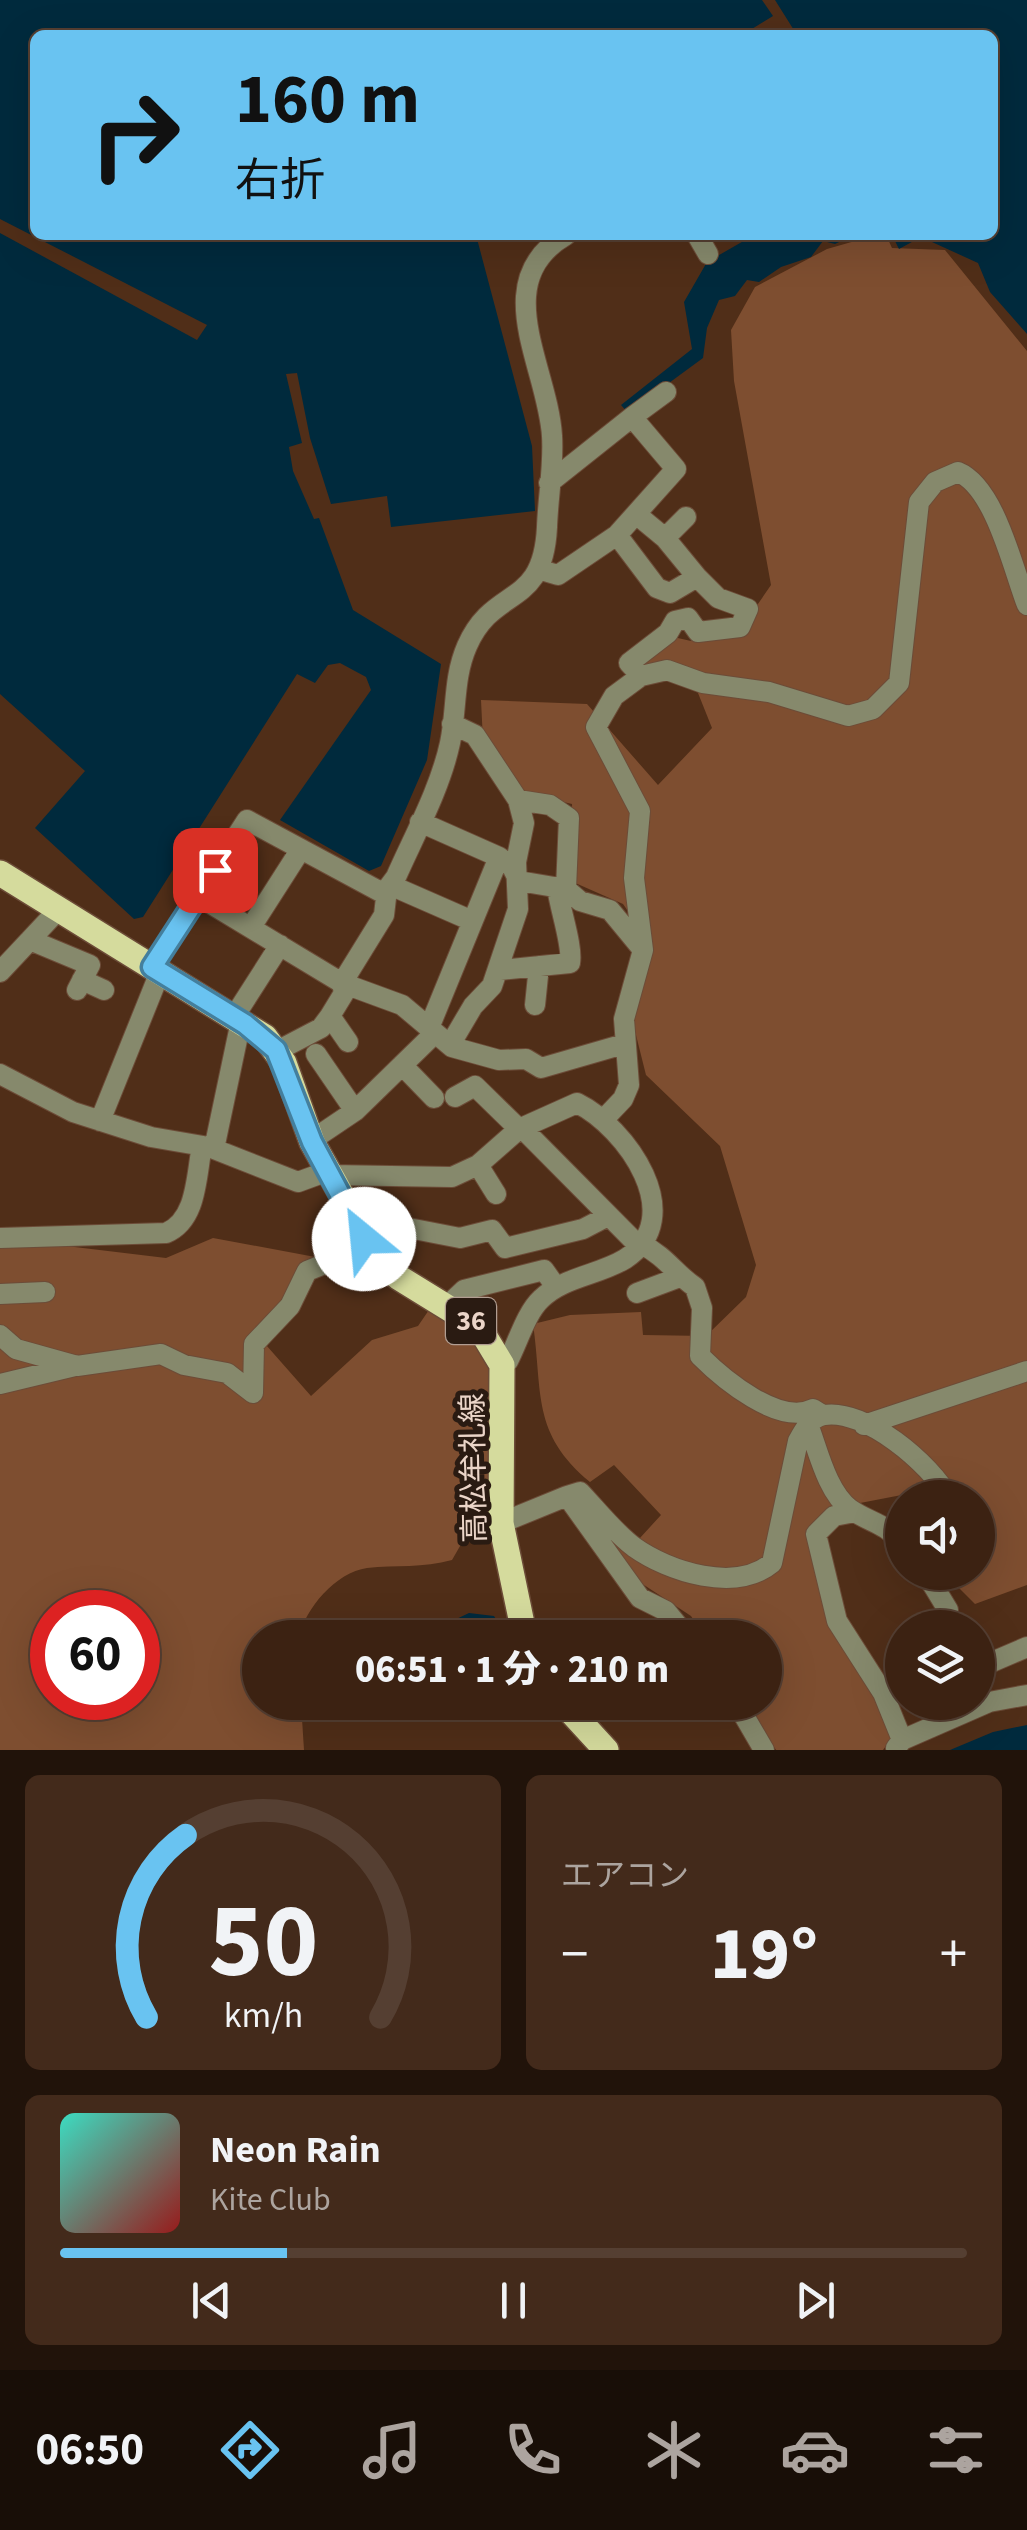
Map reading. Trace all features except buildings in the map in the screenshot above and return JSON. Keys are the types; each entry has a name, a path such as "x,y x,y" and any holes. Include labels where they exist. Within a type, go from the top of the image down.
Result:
{"main road":[{"name":"高松牟礼線","path":"0,873 237,1019 277,1051 312,1140 369,1246 398,1277 479,1326 502,1365 502,1523 521,1620"},
{"path":"578,1720 606,1750"}],"street":[{"path":"277,1051 320,1028 344,993 342,983 384,916 389,887 443,770 456,675 468,644 496,607 542,570 552,437 523,311 524,288 538,256 559,240"},
{"path":"700,240 708,254"},
{"path":"549,483 666,392"},
{"path":"542,570 558,575 617,535 676,469 632,417"},
{"path":"602,1120 623,1099 629,1085 624,1019 643,950 634,878 640,811 596,727 614,696 641,676 667,670 703,683 769,692 848,716 873,709 898,683 919,502 935,482 958,472 970,477 986,496 1027,605"},
{"path":"636,514 665,538 718,598 748,608 748,617 740,627 708,634 698,632 688,618 675,621 668,633 628,663 641,676"},
{"path":"665,538 686,517"},
{"path":"617,535 657,588 670,592 698,577"},
{"path":"312,1140 355,1111 438,1036 500,970 506,936 518,908 516,862 524,822 518,800 475,735 452,724"},
{"path":"500,970 570,963 572,949 562,926 561,888 569,818 550,805 518,800"},
{"path":"100,1121 156,969 247,820 379,891 389,887 470,920"},
{"path":"420,822 498,857 512,868 518,881"},
{"path":"250,927 302,849"},
{"path":"438,1036 470,920 498,857"},
{"path":"518,881 561,888 580,901 610,910 643,950"},
{"path":"198,896 342,983 402,1005 438,1036 499,1060 526,1058 542,1068 624,1044"},
{"path":"0,972 59,909"},
{"path":"30,940 90,966 80,985 104,990"},
{"path":"0,1238 166,1234 180,1227 189,1213 208,1147 237,1019 280,945"},
{"path":"535,1006 540,966"},
{"path":"330,1016 348,1042"},
{"path":"316,1054 355,1111"},
{"path":"402,1065 444,1098 476,1086 640,1245 665,1256 680,1277 695,1287 702,1308 700,1356 732,1387 793,1414 812,1409 839,1500 854,1512 885,1524"},
{"path":"0,1074 100,1121 208,1147 298,1182 329,1173 452,1177 478,1165 521,1128 578,1104 602,1120 644,1172 653,1199 651,1224 640,1245 626,1258 556,1287 538,1301 502,1365"},
{"path":"478,1165 496,1194"},
{"path":"352,1217 460,1238 495,1231 504,1248 583,1229 608,1216"},
{"path":"0,1384 77,1366 161,1354 184,1365 226,1372 253,1393 254,1344 290,1306 307,1271 369,1246"},
{"path":"448,1305 464,1290 544,1270 556,1287"},
{"path":"637,1293 680,1277"},
{"path":"0,1294 45,1292"},
{"path":"0,1334 16,1350 77,1366"},
{"path":"864,1425 1027,1372"},
{"path":"502,1523 580,1492 632,1546 658,1561 736,1579 760,1573 772,1563 798,1441 815,1420 848,1416 915,1454 935,1480"},
{"path":"566,1496 640,1598 666,1610 674,1620"},
{"path":"854,1512 834,1516 816,1534 838,1621 883,1693 899,1745 989,1702 1027,1695"},
{"path":"995,1661 1027,1648"},
{"path":"746,1720 764,1750"}],"shaded area":[{"path":"858,240 888,240 892,248 945,250 1027,351 1027,1585 975,1604 961,1590 995,1590 995,1480 885,1480 885,1498 829,1509 823,1598 895,1733 883,1750 776,1750 757,1720 782,1720 782,1620 694,1620 635,1579 584,1508 629,1550 661,1515 614,1465 590,1482 558,1446 543,1410 533,1324 570,1315 641,1312 643,1335 706,1336 746,1297 756,1265 720,1146 646,1075 633,1023 652,946 623,904 573,882 572,804 525,793 483,741 481,700 587,704 658,785 712,728 696,688 635,661 669,636 691,641 740,630 771,585 734,381 731,330 755,287 827,249"},
{"path":"0,1238 166,1258 213,1238 326,1259 259,1337 311,1396 372,1340 418,1326 431,1307 472,1330 491,1355 494,1506 475,1520 452,1560 355,1571 333,1584 305,1620 242,1620 242,1720 302,1720 304,1750 0,1750"}],"water":[{"path":"0,0 762,0 773,16 750,30 30,30 30,240 477,240 532,446 535,511 391,527 387,496 331,504 310,438 297,373 286,374 302,443 289,447 293,471 314,519 319,518 353,610 441,664 427,760 381,866 369,871 280,820 371,690 366,677 340,663 328,665 315,683 297,674 143,917 134,919 35,828 85,771 0,694"},
{"path":"775,0 1027,0 1027,334 990,292 978,263 928,240 998,240 998,30 794,30"},
{"path":"745,240 843,240 835,244 823,241 811,257 781,267 759,282 747,280 735,296 719,300 707,328 703,358 628,413 621,405 692,349 684,302 707,262"},
{"path":"894,240 916,240 899,249"},
{"path":"469,1613 494,1616 496,1620 454,1620"},
{"path":"1027,1725 1027,1750 950,1750 993,1732"}],"pier":[{"path":"0,219 30,234 30,240 41,240 207,325 197,340 0,233"}],"route":[{"path":"215,870 152,967 245,1024 276,1050 312,1142 364,1239"}]}
